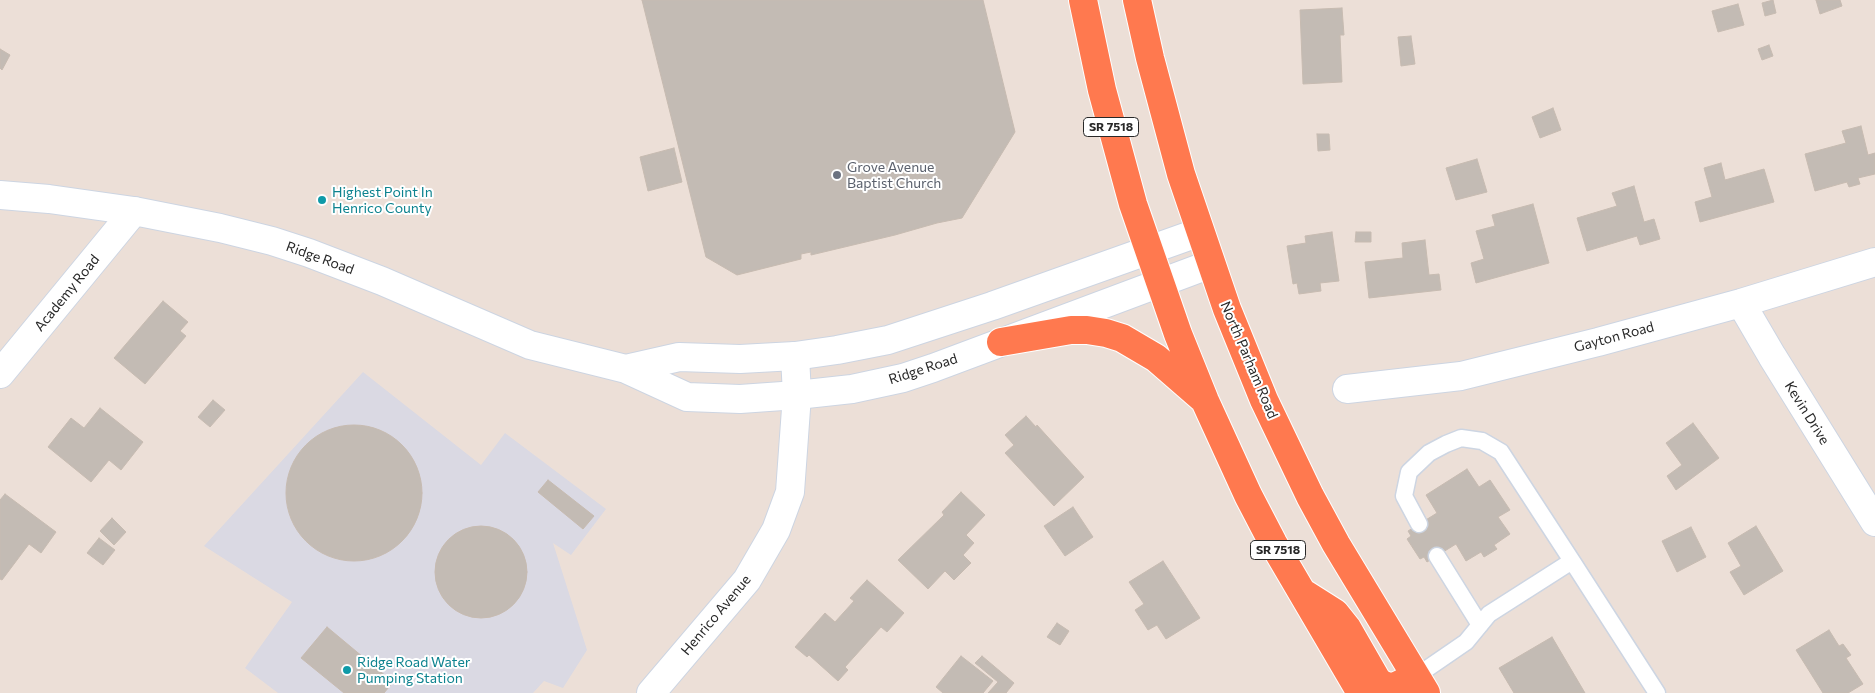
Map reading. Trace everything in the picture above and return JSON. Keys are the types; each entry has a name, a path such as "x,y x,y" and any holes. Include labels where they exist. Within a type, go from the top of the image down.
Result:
{"highway":[{"name":"SR 7518","path":"1083,0 1117,151 1160,282 1205,401 1248,495 1301,592 1362,693"},
{"name":"North Parham Road","path":"1137,0 1165,116 1200,232 1226,309 1264,400 1302,480 1365,594 1420,685"},
{"path":"1001,342 1071,330 1106,333 1122,338 1156,358 1205,401"},
{"path":"1301,592 1335,613 1347,628 1378,682 1394,687 1420,685"}],"street":[{"name":"Ridge Road","path":"0,195 134,211 220,228 309,253 382,281 530,345 626,370 687,397 740,399 796,395 852,388 903,378 1211,264"},
{"name":"Academy Road","path":"0,374 134,211"},
{"name":"Ridge Road","path":"626,370 679,357 740,359 795,356 888,340 992,306 1200,232"},
{"name":"Gayton Road","path":"1347,389 1461,376 1742,303 1875,262"},
{"name":"Kevin Drive","path":"1742,303 1772,356 1875,522"},
{"name":"Henrico Avenue","path":"651,693 748,580 776,530 790,492 796,395 795,356"}],"lane":[{"path":"1418,524 1404,496 1409,472 1429,453 1462,438 1482,441 1501,452 1658,693"},
{"path":"1437,556 1480,625"},
{"path":"1420,685 1466,642 1489,614 1572,561"}],"shaded area":[{"path":"363,372 481,465 505,433 606,509 571,555 553,543 587,650 563,688 544,681 533,693 278,693 245,668 292,602 204,546"}],"building":[{"name":"Grove Avenue Baptist Church","path":"642,0 983,0 1015,132 962,218 811,255 811,252 801,254 801,259 737,275 706,257"},
{"path":"1773,0 1776,13 1765,16 1762,3"},
{"path":"1816,0 1840,0 1842,6 1820,14"},
{"path":"1738,4 1744,25 1718,32 1712,11"},
{"path":"1342,8 1344,35 1340,35 1342,82 1303,84 1300,10"},
{"path":"1411,36 1415,64 1401,66 1398,37"},
{"path":"1769,45 1773,56 1762,60 1758,49"},
{"path":"0,49 10,55 2,70 0,68"},
{"path":"1553,108 1561,130 1540,138 1532,117"},
{"path":"1861,126 1868,155 1875,153 1875,174 1858,178 1860,184 1849,187 1847,182 1815,191 1805,154 1846,143 1842,131"},
{"path":"1317,134 1329,134 1330,150 1318,151"},
{"path":"674,148 682,182 648,191 640,157"},
{"path":"1477,159 1487,192 1456,200 1446,168"},
{"path":"1721,163 1725,180 1764,169 1774,202 1700,222 1695,202 1712,197 1704,168"},
{"path":"1634,186 1644,222 1654,219 1660,239 1640,245 1637,236 1587,251 1577,218 1617,206 1612,193"},
{"path":"1533,204 1549,263 1476,283 1471,263 1484,259 1476,231 1495,226 1492,215"},
{"path":"1332,232 1339,281 1320,283 1321,291 1299,294 1297,283 1293,284 1287,246 1306,243 1305,236"},
{"path":"1356,232 1371,232 1371,242 1355,242"},
{"path":"1425,240 1429,275 1439,274 1441,290 1369,298 1365,262 1403,258 1402,243"},
{"path":"163,301 188,322 180,331 186,336 145,384 114,358"},
{"path":"213,400 225,410 210,427 198,417"},
{"path":"100,408 143,442 121,470 109,460 91,482 48,447 71,418 84,428"},
{"path":"1026,416 1036,427 1037,425 1084,477 1054,506 1005,453 1014,445 1005,435"},
{"path":"1693,423 1719,458 1676,490 1667,476 1682,465 1666,443"},
{"path":"354,425 380,431 402,445 416,467 422,493 416,519 402,541 380,555 354,561 328,555 306,541 292,519 286,493 292,467 306,445 328,431"},
{"path":"1467,469 1479,487 1490,480 1510,510 1498,517 1510,534 1494,545 1497,549 1484,557 1481,552 1466,561 1456,544 1427,562 1424,557 1420,559 1407,539 1411,536 1408,531 1437,513 1426,495"},
{"path":"548,480 594,516 583,529 538,492"},
{"path":"961,492 985,515 966,535 974,543 963,555 971,563 954,580 945,571 928,589 898,560 944,515 942,512"},
{"path":"5,494 56,532 41,553 29,544 2,580 0,579 0,500"},
{"path":"1073,507 1093,537 1065,556 1044,526"},
{"path":"112,518 126,532 114,545 100,531"},
{"path":"481,526 499,530 513,540 523,554 527,572 523,590 513,604 499,614 481,618 463,614 449,604 439,590 435,572 439,554 449,540 463,530"},
{"path":"1756,526 1783,571 1744,595 1730,572 1741,566 1728,543"},
{"path":"1691,527 1706,557 1677,572 1662,541"},
{"path":"99,538 115,550 103,565 87,553"},
{"path":"1163,561 1200,618 1166,639 1157,625 1148,630 1135,610 1144,604 1129,582"},
{"path":"867,580 904,613 887,632 881,627 845,667 848,670 838,681 809,655 807,657 795,647 825,613 835,622 854,601 850,598"},
{"path":"1057,623 1069,631 1060,645 1047,637"},
{"name":"Ridge Road Water Pumping Station","path":"327,627 393,682 384,693 344,693 301,658"},
{"path":"1829,630 1839,646 1843,644 1851,655 1846,658 1863,684 1848,693 1823,693 1796,650"},
{"path":"1552,637 1585,693 1514,693 1499,668"},
{"path":"961,656 993,681 983,693 943,693 936,687"},
{"path":"982,656 1014,683 1006,693 988,693 998,682 975,663"}],"place":[{"name":"Grove Avenue Baptist Church","path":"837,175"},
{"name":"Highest Point In Henrico County","path":"322,200"},
{"name":"Ridge Road Water Pumping Station","path":"347,670"}]}
